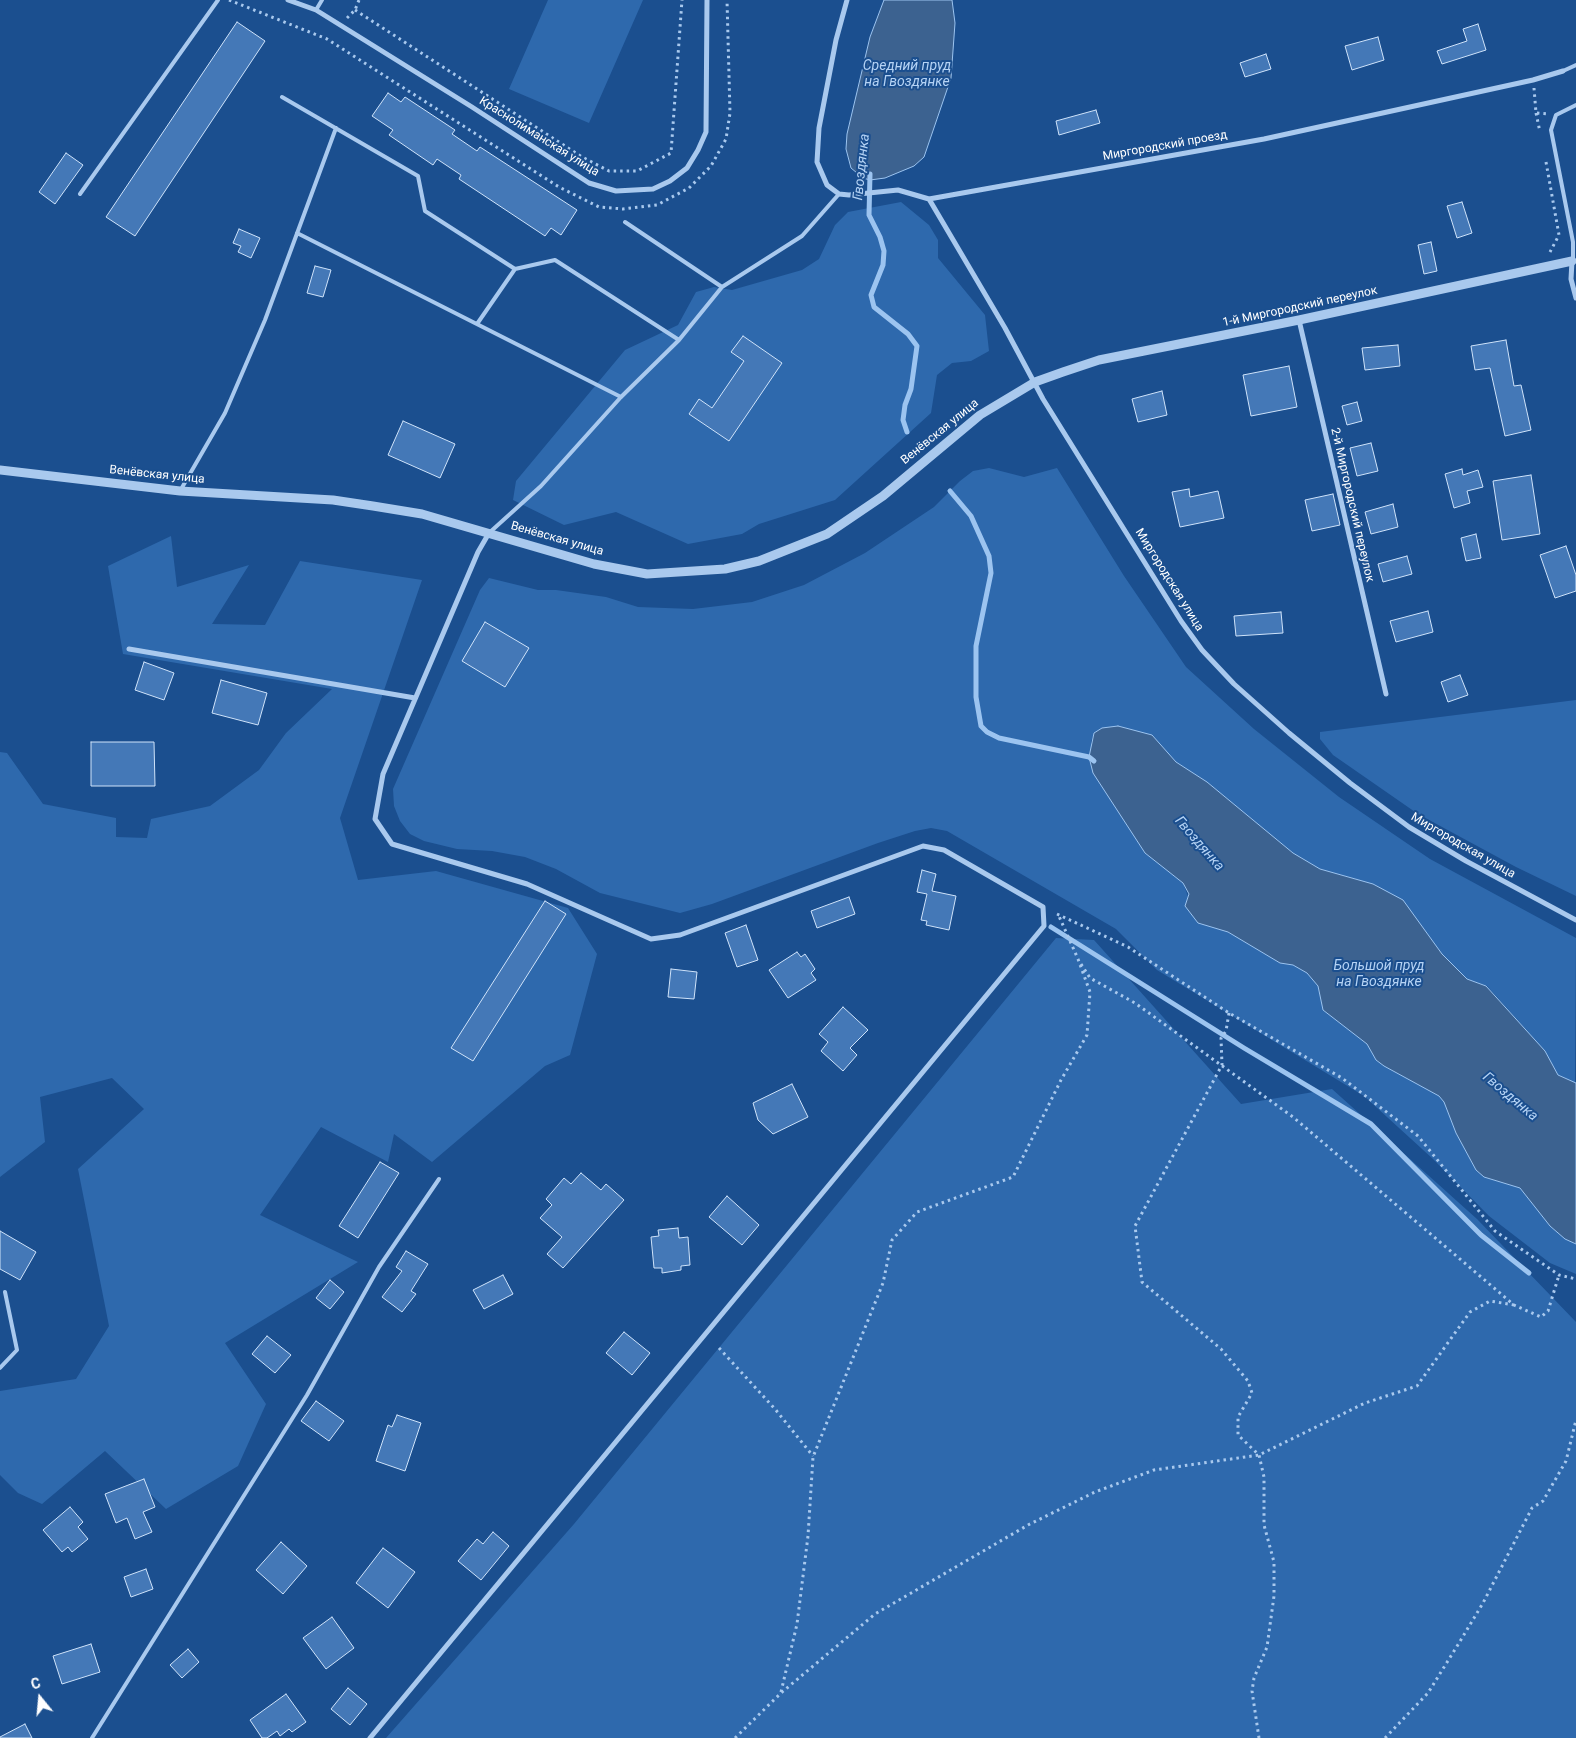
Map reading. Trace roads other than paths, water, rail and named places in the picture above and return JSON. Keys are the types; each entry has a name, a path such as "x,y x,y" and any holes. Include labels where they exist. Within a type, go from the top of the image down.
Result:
{"street":[{"name":"Краснолиманская улица","path":"288,0 316,10 472,107 589,183 616,191 653,189 670,181 687,168 698,150 706,132 707,0"},
{"path":"839,194 827,185 817,162 819,128 836,40 846,0"},
{"name":"Миргородский проезд","path":"839,194 849,196 898,190 930,199 1264,139 1533,80 1563,71"},
{"name":"Миргородская улица","path":"930,199 1035,382 1181,621 1202,650 1234,684 1350,783 1409,827 1474,865 1576,920"},
{"path":"1574,260 1571,279 1576,298"},
{"name":"1-й Миргородский переулок","path":"1035,382 1099,360 1299,320 1545,268 1574,260"},
{"name":"2-й Миргородский переулок","path":"1299,320 1386,694"},
{"name":"Венёвская улица","path":"0,470 180,491 333,500 422,514 594,564 647,574 725,569 759,561 827,534 853,518 980,415 1035,382"},
{"name":"Венёвская улица","path":"0,466 21,472"},
{"path":"370,1738 1044,926 1043,907 944,850 923,846 680,935 651,939 527,884 392,844 376,818 383,774 478,552 488,533"},
{"path":"129,649 416,698"}],"lane":[{"path":"80,194 218,0"},
{"path":"316,10 322,0"},
{"name":"Миргородский проезд","path":"1563,71 1576,65"},
{"path":"282,97 418,176 426,211 515,269"},
{"path":"1574,260 1573,242 1551,130 1556,115 1576,105"},
{"path":"180,491 225,413 265,320 336,128"},
{"path":"488,533 541,486 621,397 679,340 722,287 802,236 839,194"},
{"path":"625,222 722,287"},
{"path":"297,233 621,397"},
{"path":"476,324 515,269 555,260 679,340"},
{"path":"92,1738 308,1395 379,1267 439,1178"},
{"path":"0,1368 17,1350 5,1292"}],"water":[{"name":"Средний пруд на Гвоздянке","path":"884,0 952,0 955,23 951,78 924,157 914,166 885,178 870,180 863,178 851,168 846,149 847,134 870,37"},
{"name":"Большой пруд на Гвоздянке","path":"1118,726 1152,735 1176,762 1207,782 1293,853 1320,869 1373,884 1403,900 1442,954 1467,979 1486,986 1545,1051 1558,1075 1576,1083 1576,1244 1565,1239 1550,1226 1520,1188 1484,1177 1476,1170 1456,1133 1444,1102 1439,1096 1376,1060 1367,1044 1323,1010 1318,986 1307,973 1293,965 1280,963 1228,932 1198,923 1185,906 1189,894 1183,883 1145,853 1093,773 1089,757 1094,733 1102,728"}],"waterway":[{"name":"Гвоздянка","path":"870,174 869,215 880,237 884,251 883,265 871,295 874,307 908,334 917,346 911,389 905,405 903,420 907,432"},
{"name":"Гвоздянка","path":"950,491 971,516 989,556 991,573 976,646 976,697 981,726 987,732 999,738 1089,757 1094,761"},
{"path":"1051,927 1244,1048 1371,1124 1481,1235 1529,1273"}]}
